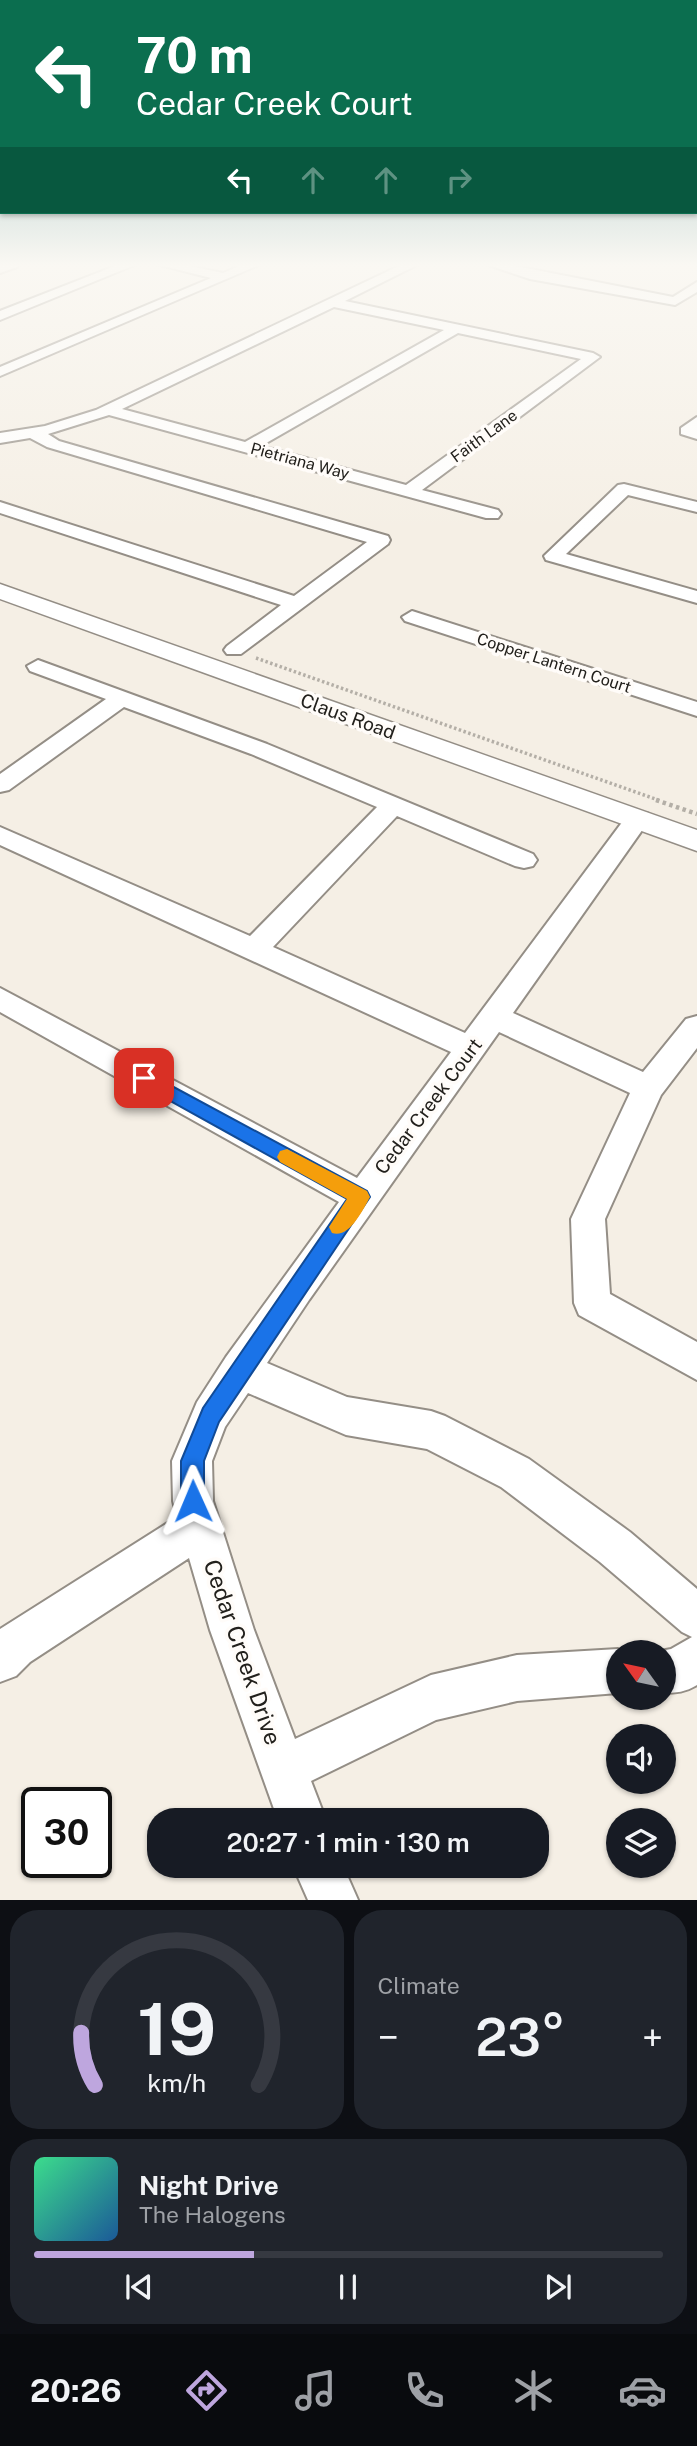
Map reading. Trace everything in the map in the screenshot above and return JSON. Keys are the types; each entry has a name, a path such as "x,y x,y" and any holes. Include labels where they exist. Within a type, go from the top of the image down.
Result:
{"main road":[{"name":"Claus Road","path":"0,591 697,841"}],"street":[{"path":"0,372 46,353"},
{"path":"0,438 34,433 108,410 225,353"},
{"path":"248,447 413,353"},
{"name":"Faith Lane","path":"409,491 593,357 572,353"},
{"name":"Pietriana Way","path":"108,410 492,514"},
{"path":"697,422 687,432 697,434"},
{"path":"34,433 53,443 381,540 234,650"},
{"path":"697,507 624,489 553,556 697,597"},
{"path":"0,507 295,603"},
{"name":"Copper Lantern Court","path":"412,617 697,709"},
{"path":"38,666 259,749 524,860"},
{"path":"0,785 122,698"},
{"path":"253,950 393,805"},
{"name":"Cedar Creek Court","path":"360,1197 495,1017 638,819"},
{"path":"0,835 471,1048"},
{"path":"0,999 360,1197"},
{"path":"495,1017 648,1088"},
{"path":"697,1027 648,1088 588,1219 592,1303 697,1362"},
{"name":"Cedar Creek Drive","path":"298,1808 232,1630 193,1501 192,1461 211,1415 239,1370 360,1197"},
{"path":"239,1370 346,1416 431,1430 515,1473 615,1547 697,1617"},
{"path":"0,1660 14,1646 201,1526"},
{"path":"676,1671 697,1657"},
{"path":"284,1770 431,1698 517,1678 606,1672"},
{"path":"323,1878 333,1900"}],"slow traffic":[{"path":"287,1157 360,1197 339,1227"}],"route":[{"path":"144,1078 360,1197 230,1383 211,1415 192,1461 193,1501"}]}
